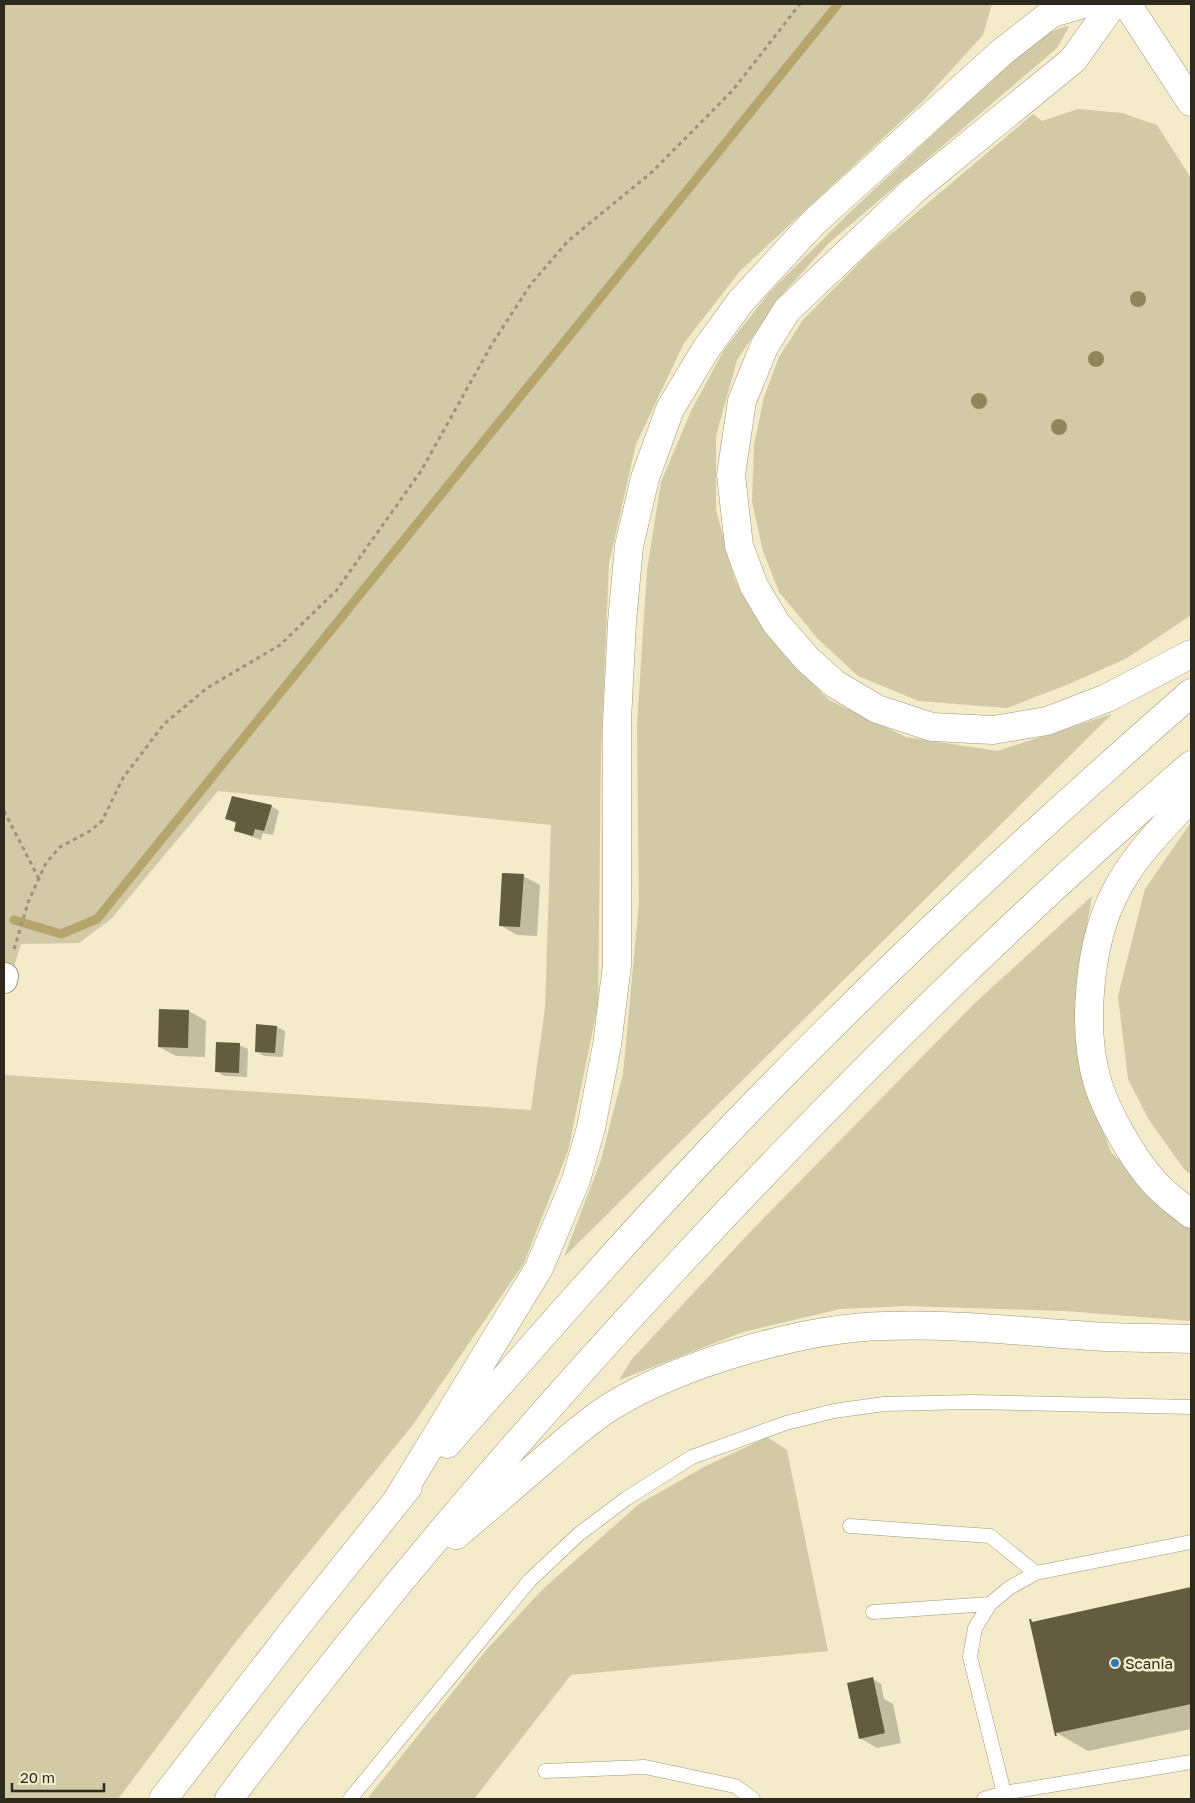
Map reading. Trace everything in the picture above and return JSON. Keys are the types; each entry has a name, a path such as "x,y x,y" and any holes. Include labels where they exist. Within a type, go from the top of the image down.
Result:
{"main road":[{"path":"396,1502 539,1268 576,1180 591,1128 607,1045 617,965 617,721 622,622 629,546 645,478 670,409 706,349 741,300 813,222 1002,52 1052,13 1083,4"},
{"path":"1113,4 1072,60 915,189 787,310 764,347 742,401 731,475 739,546 754,586 776,623 807,659 835,684 877,709 932,727 993,730 1047,721 1107,698 1191,654"},
{"path":"1127,4 1191,102"},
{"path":"163,1799 296,1627 396,1502 591,1279 704,1157 831,1027 974,889 1117,757 1191,693"},
{"path":"229,1799 392,1590 529,1430 754,1182 885,1049 1047,893 1191,765"},
{"path":"1191,797 1138,856 1115,892 1101,932 1092,978 1090,1010 1091,1043 1098,1083 1119,1131 1154,1182 1191,1214"},
{"path":"392,1590 572,1436 609,1407 660,1381 702,1365 764,1346 826,1332 882,1326 952,1326 1108,1337 1191,1339"}],"lane":[{"path":"350,1799 530,1580 579,1534 627,1498 692,1457 739,1438 786,1423 834,1411 884,1404 972,1402 1191,1407"},
{"path":"850,1526 990,1536 1036,1573"},
{"path":"1004,1792 970,1657 975,1628 990,1604 1009,1588 1036,1573 1191,1542"},
{"path":"873,1612 990,1604"},
{"path":"984,1799 1004,1792 1191,1762"},
{"path":"545,1771 645,1767 735,1786 754,1799"}],"path":[{"path":"21,929 29,900 46,862 60,847 90,831 102,821 123,778 164,724 207,688 280,645 336,591 421,471 492,344 531,284 568,241 652,172 733,90 800,4"},
{"path":"4,810 39,880"}],"shaded area":[{"path":"4,4 992,4 983,35 923,101 740,271 684,343 636,444 609,563 601,753 598,1005 568,1151 524,1263 412,1426 238,1639 118,1799 4,1799 4,1075 531,1110 545,1008 551,825 218,791 112,918 79,943 21,944 4,997"},
{"path":"1066,26 1069,27 1057,48 829,243 777,300 737,360 716,436 716,510 735,580 781,651 829,700 906,737 997,751 1112,714 564,1257 601,1160 623,1074 639,903 637,725 647,570 661,482 692,409 724,350 769,293 847,215 1006,66 1043,35"},
{"path":"1078,109 1122,113 1157,125 1191,178 1191,615 1127,658 1069,684 1007,708 919,701 858,676 818,639 779,592 763,551 752,502 754,445 764,397 779,357 803,320 870,252 1033,114 1042,121"},
{"path":"1191,822 1191,1175 1184,1169 1149,1120 1128,1079 1118,996 1145,889"},
{"path":"1092,896 1077,983 1080,1070 1111,1152 1161,1203 1191,1225 1191,1321 1065,1311 906,1306 840,1309 743,1332 619,1380 632,1359 752,1230 975,1003"},
{"path":"767,1437 787,1450 828,1651 571,1675 474,1799 367,1799 488,1648 543,1589 639,1504 704,1467"}],"building":[{"path":"232,796 272,805 264,831 255,829 253,836 234,831 236,822 225,819"},
{"path":"502,873 524,874 520,927 499,926"},
{"path":"159,1009 189,1010 188,1048 158,1047"},
{"path":"256,1024 277,1026 275,1053 255,1052"},
{"path":"216,1042 240,1043 239,1073 215,1072"},
{"name":"Scania","path":"1191,1587 1191,1704 1056,1733 1057,1736 1055,1736 1029,1619 1032,1622"},
{"path":"873,1677 885,1733 859,1739 847,1683"}],"waterway":[{"path":"14,920 61,934 97,919 838,4"}],"place":[{"name":"Scania","path":"1115,1663"}]}
